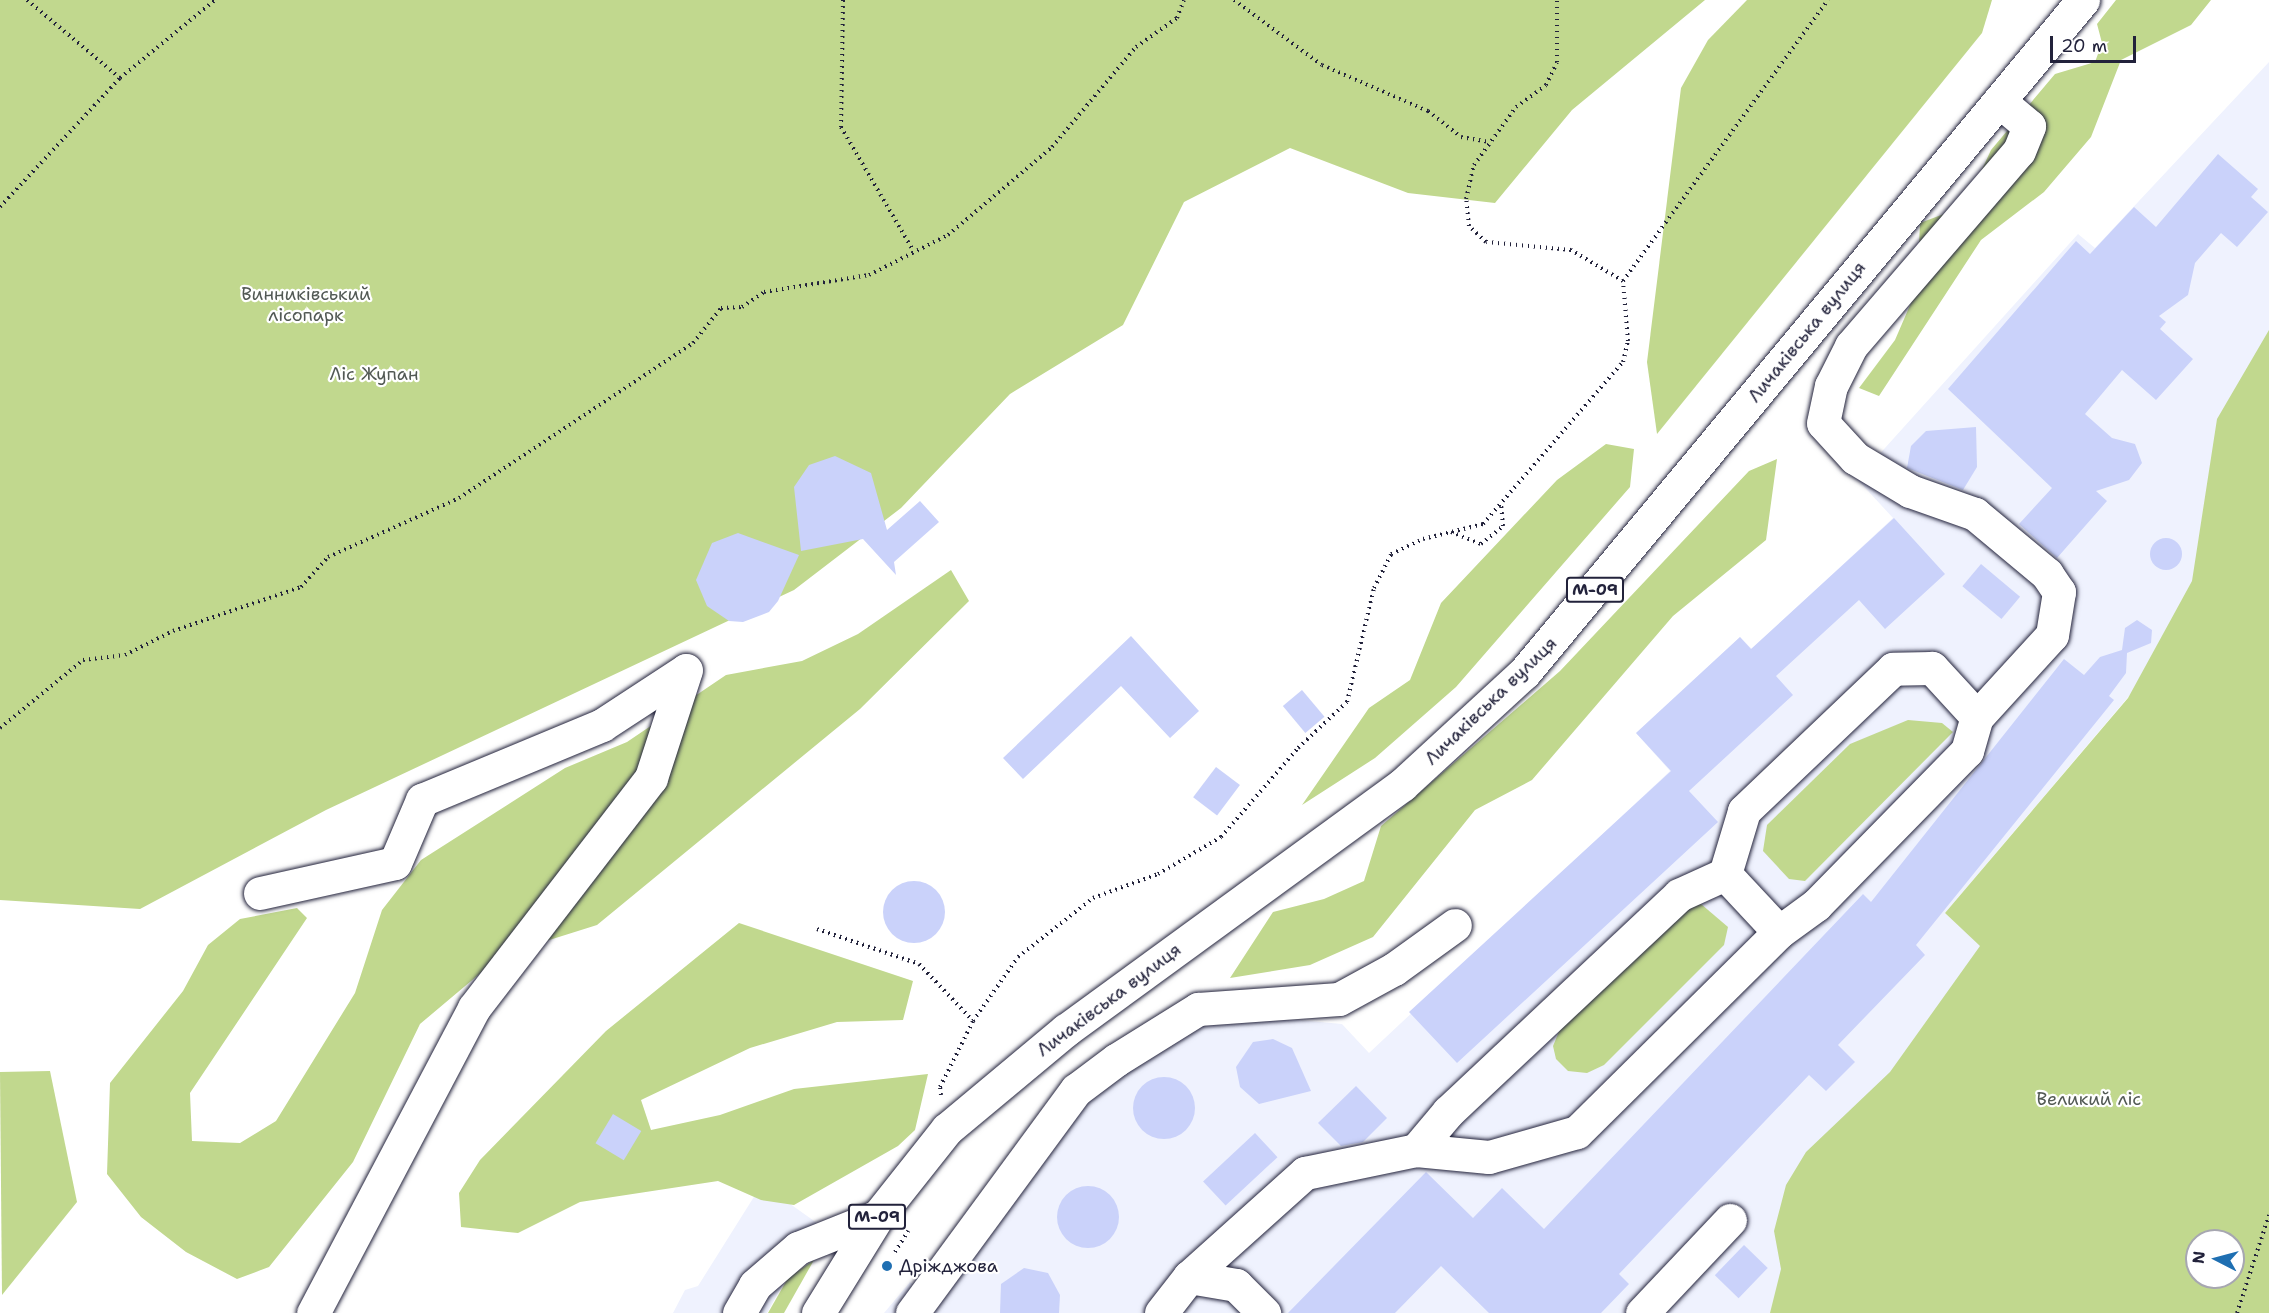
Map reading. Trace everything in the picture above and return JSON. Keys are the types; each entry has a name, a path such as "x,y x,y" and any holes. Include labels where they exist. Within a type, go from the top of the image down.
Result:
{"main road":[{"name":"Личаківська вулиця","path":"818,1313 878,1216 947,1129 1066,1030 1402,785 1516,681 2083,0"},
{"path":"1161,1313 1189,1277 1305,1173 1416,1150 1489,1157 1577,1132 1779,932 1816,905 1967,751 1977,717 2052,635 2059,592 2048,574 1975,514 1910,491 1855,458 1823,423 1831,386 1851,346 2019,151 2029,126 1999,101"},
{"path":"1416,1150 1448,1112 1679,895 1725,874 1743,811 1893,669 1932,668 1977,717"},
{"path":"260,893 395,863 422,800 602,725 686,670 651,778 474,1008 313,1313"},
{"path":"1725,874 1779,932"},
{"path":"912,1313 1076,1090 1116,1060 1198,1009 1339,999 1394,969 1455,925"},
{"path":"739,1313 755,1285 798,1248 878,1216"},
{"path":"1642,1313 1730,1220"},
{"path":"1189,1277 1236,1285 1264,1313"}],"path":[{"path":"27,0 120,78"},
{"path":"0,207 120,78 215,0"},
{"path":"843,0 841,127 913,250"},
{"path":"0,729 83,660 125,655 173,631 301,587 328,557 459,498 693,343 721,308 742,307 764,292 869,275 913,250 948,234 1053,147 1136,47 1177,18 1184,0"},
{"path":"1234,0 1322,65 1428,111 1461,137 1490,142"},
{"path":"1557,0 1557,62 1546,85 1516,107 1474,165 1466,200 1469,226 1486,242 1571,250 1623,280"},
{"path":"947,1129 940,1087 974,1021 1018,957 1093,898 1158,874 1221,837 1298,748 1347,702 1374,588 1391,554 1450,532 1483,524 1623,362 1628,341 1623,280 1828,0"},
{"path":"1450,532 1481,543 1503,526 1501,504"},
{"path":"817,929 919,964 974,1021"},
{"path":"2237,1313 2269,1215"}],"shaded area":[{"path":"2269,62 2269,386 2200,592 2146,676 1945,913 1999,963 1822,1313 884,1313 910,1282 941,1302 1103,1080 1211,1012 1342,1024 1369,1053 1670,771 1636,733 1740,637 1752,649 1893,518 1857,479 2078,234 2095,248"},
{"path":"762,1184 817,1223 767,1313 673,1313 685,1290 698,1286"}],"green space":[{"name":"Ліс Жупан","path":"0,0 1705,0 1572,110 1495,203 1408,193 1290,148 1184,202 1123,325 1010,394 901,508 794,590 326,810 140,909 0,900"},
{"path":"1747,0 1992,0 1982,33 1657,434 1647,362 1681,88 1708,40"},
{"path":"2116,0 2211,0 2191,25 2121,60 2091,137 2044,192 1981,240 1879,396 1859,388 1895,340 1917,289 1920,223 1965,206 1991,150 2055,74 2095,62 2102,43 2097,24"},
{"name":"Великий ліс","path":"2269,330 2269,1313 1770,1313 1781,1269 1774,1231 1786,1185 1806,1152 1890,1072 1980,946 1945,913 2128,698 2192,581 2217,419"},
{"path":"1606,444 1634,449 1630,487 1456,687 1375,758 1302,805 1369,708 1410,680 1441,603 1557,480"},
{"path":"1777,459 1766,540 1673,616 1532,780 1475,810 1373,937 1310,965 1230,978 1273,912 1324,899 1364,881 1381,826 1560,671 1749,471"},
{"path":"951,570 969,601 860,709 597,925 502,955 420,1024 353,1162 269,1267 237,1279 186,1252 141,1217 107,1174 110,1083 183,991 208,945 240,919 297,908 307,918 190,1093 192,1141 240,1143 276,1121 355,993 382,910 421,860 565,768 627,742 726,675 802,661 858,634"},
{"path":"1908,720 1942,723 1953,732 1805,881 1789,879 1763,851 1767,825 1850,744"},
{"path":"1701,904 1728,927 1724,945 1604,1065 1587,1073 1568,1071 1556,1059 1553,1046 1563,1022 1684,909"},
{"path":"739,923 913,981 903,1020 837,1022 750,1048 641,1100 651,1130 720,1115 794,1089 928,1074 915,1130 898,1146 794,1205 761,1200 718,1181 580,1202 518,1233 461,1227 459,1193 480,1160 606,1031"},
{"path":"50,1071 77,1202 2,1295 0,1072"},
{"path":"814,1260 784,1313 768,1313 788,1278"}],"building":[{"path":"2218,154 2258,189 2251,197 2268,212 2237,247 2221,233 2195,263 2188,295 2159,316 2166,322 2160,329 2193,359 2156,400 2122,370 2085,414 2112,438 2135,444 2142,463 2129,480 2096,491 2107,501 2057,558 2019,524 2052,488 1948,389 2076,241 2090,254 2134,207 2156,227"},
{"path":"1976,427 1977,467 1963,490 1907,468 1911,446 1926,431"},
{"path":"835,456 871,473 887,530 920,501 939,522 894,562 896,575 863,539 801,551 794,487 809,465"},
{"path":"1894,518 1945,574 1885,629 1859,600 1776,676 1793,695 1689,791 1718,822 1457,1063 1409,1012 1671,771 1636,733 1740,637 1751,649"},
{"path":"738,533 799,555 778,601 769,612 743,622 729,621 707,606 696,580 712,543"},
{"path":"2166,538 2178,542 2182,554 2178,566 2166,570 2154,566 2150,554 2154,542"},
{"path":"1981,564 2020,597 2001,619 1962,586"},
{"path":"2137,620 2152,630 2151,643 2127,653 2126,673 2109,696 2114,700 1916,945 1925,955 1838,1045 1855,1062 1826,1091 1809,1075 1619,1274 1629,1284 1601,1313 1489,1313 1441,1266 1395,1313 1288,1313 1426,1172 1473,1218 1502,1188 1544,1229 1863,894 1871,902 2064,659 2084,675 2100,657 2122,650 2125,628"},
{"path":"1131,636 1199,711 1170,738 1121,686 1023,779 1003,758"},
{"path":"1302,690 1324,717 1305,733 1283,706"},
{"path":"1216,767 1240,785 1217,815 1193,797"},
{"path":"914,881 931,886 936,890 940,895 945,912 940,929 936,934 931,938 914,943 897,938 892,934 888,929 883,912 888,895 892,890 897,886"},
{"path":"1273,1039 1292,1048 1311,1091 1259,1104 1240,1087 1236,1067 1253,1042"},
{"path":"1164,1077 1181,1082 1186,1086 1190,1091 1195,1108 1190,1125 1186,1130 1181,1134 1164,1139 1147,1134 1142,1130 1138,1125 1133,1108 1138,1091 1142,1086 1147,1082"},
{"path":"1356,1086 1387,1118 1363,1142 1341,1146 1318,1123"},
{"path":"613,1114 641,1131 624,1160 595,1143"},
{"path":"1255,1133 1278,1157 1226,1206 1203,1181"},
{"path":"1088,1186 1100,1188 1110,1195 1117,1205 1119,1217 1117,1229 1110,1239 1100,1246 1088,1248 1076,1246 1066,1239 1059,1229 1057,1217 1059,1205 1066,1195 1076,1188"},
{"path":"1744,1245 1768,1268 1739,1298 1715,1275"},
{"path":"1024,1268 1048,1273 1060,1295 1059,1313 1000,1313 1001,1284"}],"place":[{"name":"Дріжджова","path":"887,1266"}],"park label":[{"name":"Винниківський лісопарк","path":"306,305"}]}
